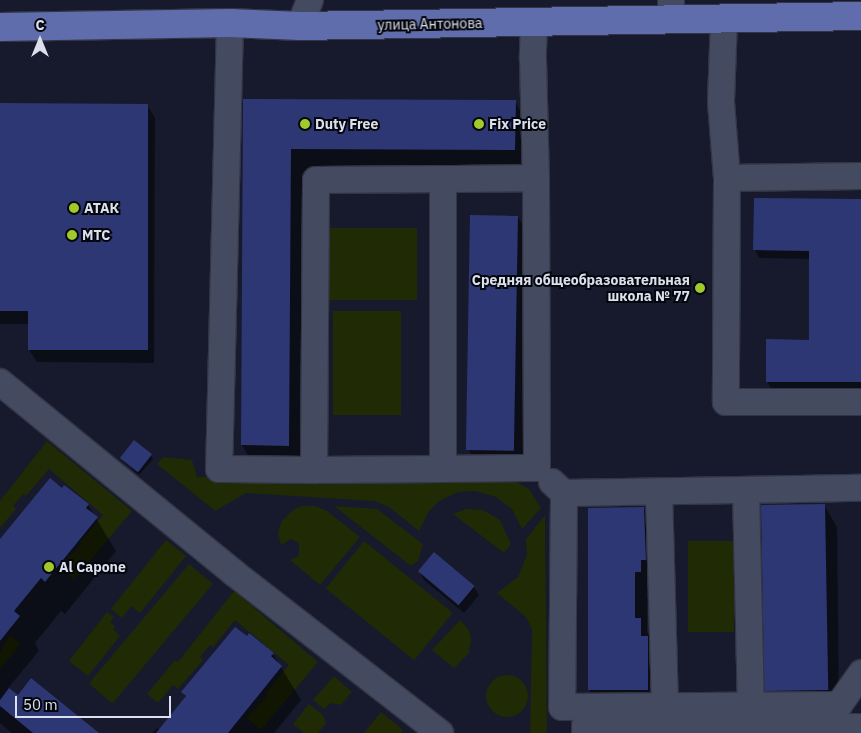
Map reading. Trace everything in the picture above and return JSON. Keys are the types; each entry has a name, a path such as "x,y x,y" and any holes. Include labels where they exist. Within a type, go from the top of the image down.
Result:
{"main road":[{"name":"улица Антонова","path":"0,27 230,24 300,26 534,22 671,10 724,19 861,16"}],"lane":[{"path":"300,26 310,0"},
{"path":"724,19 721,102 727,178 726,402 861,402"},
{"path":"534,22 537,468"},
{"path":"230,24 218,469 537,468 564,493 861,488"},
{"path":"727,178 861,176"},
{"path":"314,470 316,180 536,178"},
{"path":"443,179 443,469"},
{"path":"0,382 234,574 440,733"},
{"path":"746,490 751,705"},
{"path":"659,492 664,706"},
{"path":"564,493 562,707 838,704 861,673"},
{"path":"584,733 584,726 860,727 860,733"}],"green space":[{"path":"324,228 417,228 417,300 324,300"},
{"path":"333,311 401,311 401,415 333,415"},
{"path":"47,441 132,511 74,580 59,567 82,544 80,542 103,515 49,469 26,496 23,494 13,506 16,509 0,528 0,501"},
{"path":"163,457 192,460 197,477 509,478 529,489 541,508 522,529 512,509 496,497 475,491 458,492 439,501 429,511 419,531 389,507 374,501 246,493 215,511 157,464"},
{"path":"302,506 315,506 327,511 360,537 320,585 290,560 299,556 299,543 291,539 281,545 278,533 281,522 294,509"},
{"path":"334,506 377,509 423,544 418,561 411,566"},
{"path":"466,509 483,510 500,520 511,544 504,553 453,514"},
{"path":"545,515 547,733 530,733 532,629 526,617 497,593 518,577 527,555 526,539"},
{"path":"166,540 186,556 140,613 131,606 122,618 111,609"},
{"path":"364,541 453,613 414,660 326,588"},
{"path":"688,541 734,541 734,632 688,632"},
{"path":"189,564 213,584 112,703 89,684"},
{"path":"234,591 318,662 261,730 246,718 268,695 266,693 289,665 235,620 213,647 210,645 200,657 203,660 178,689 173,685 158,703 147,694 175,660 178,662"},
{"path":"107,612 114,617 110,622 115,626 113,629 120,636 88,676 69,661"},
{"path":"460,620 469,630 471,640 469,653 454,668 432,650"},
{"path":"10,635 21,644 0,669 0,652"},
{"path":"507,675 522,681 528,696 522,711 507,717 492,711 486,696 492,681"},
{"path":"334,676 352,692 341,705 331,703 324,709 313,700"},
{"path":"309,704 323,715 326,723 318,733 304,733 293,724"},
{"path":"381,712 403,730 401,733 364,733"}],"building":[{"path":"243,99 516,100 515,150 291,149 289,446 241,445"},
{"name":"АТАК","path":"0,103 148,104 148,350 28,350 28,311 0,311"},
{"path":"754,198 861,199 861,382 766,382 766,339 809,340 809,251 753,250"},
{"path":"470,215 518,216 514,451 466,450"},
{"path":"134,440 152,454 138,472 120,458"},
{"path":"50,478 62,488 64,485 89,504 86,508 98,517 45,582 41,578 14,611 20,616 0,641 0,539"},
{"path":"825,504 828,690 764,691 761,505"},
{"path":"644,507 646,560 641,560 641,572 635,572 635,618 641,618 641,636 648,636 648,690 588,690 588,508"},
{"path":"434,552 475,586 459,605 418,571"},
{"path":"235,627 247,636 249,633 274,653 271,656 282,666 228,733 156,733 186,696 181,692"},
{"path":"31,678 99,733 33,733 0,706 0,700 9,688 18,695"}],"place":[{"name":"Duty Free","path":"305,124"},
{"name":"Fix Price","path":"479,124"},
{"name":"АТАК","path":"74,208"},
{"name":"МТС","path":"72,235"},
{"name":"Средняя общеобразовательная школа № 77","path":"700,288"},
{"name":"Al Capone","path":"49,567"}]}
